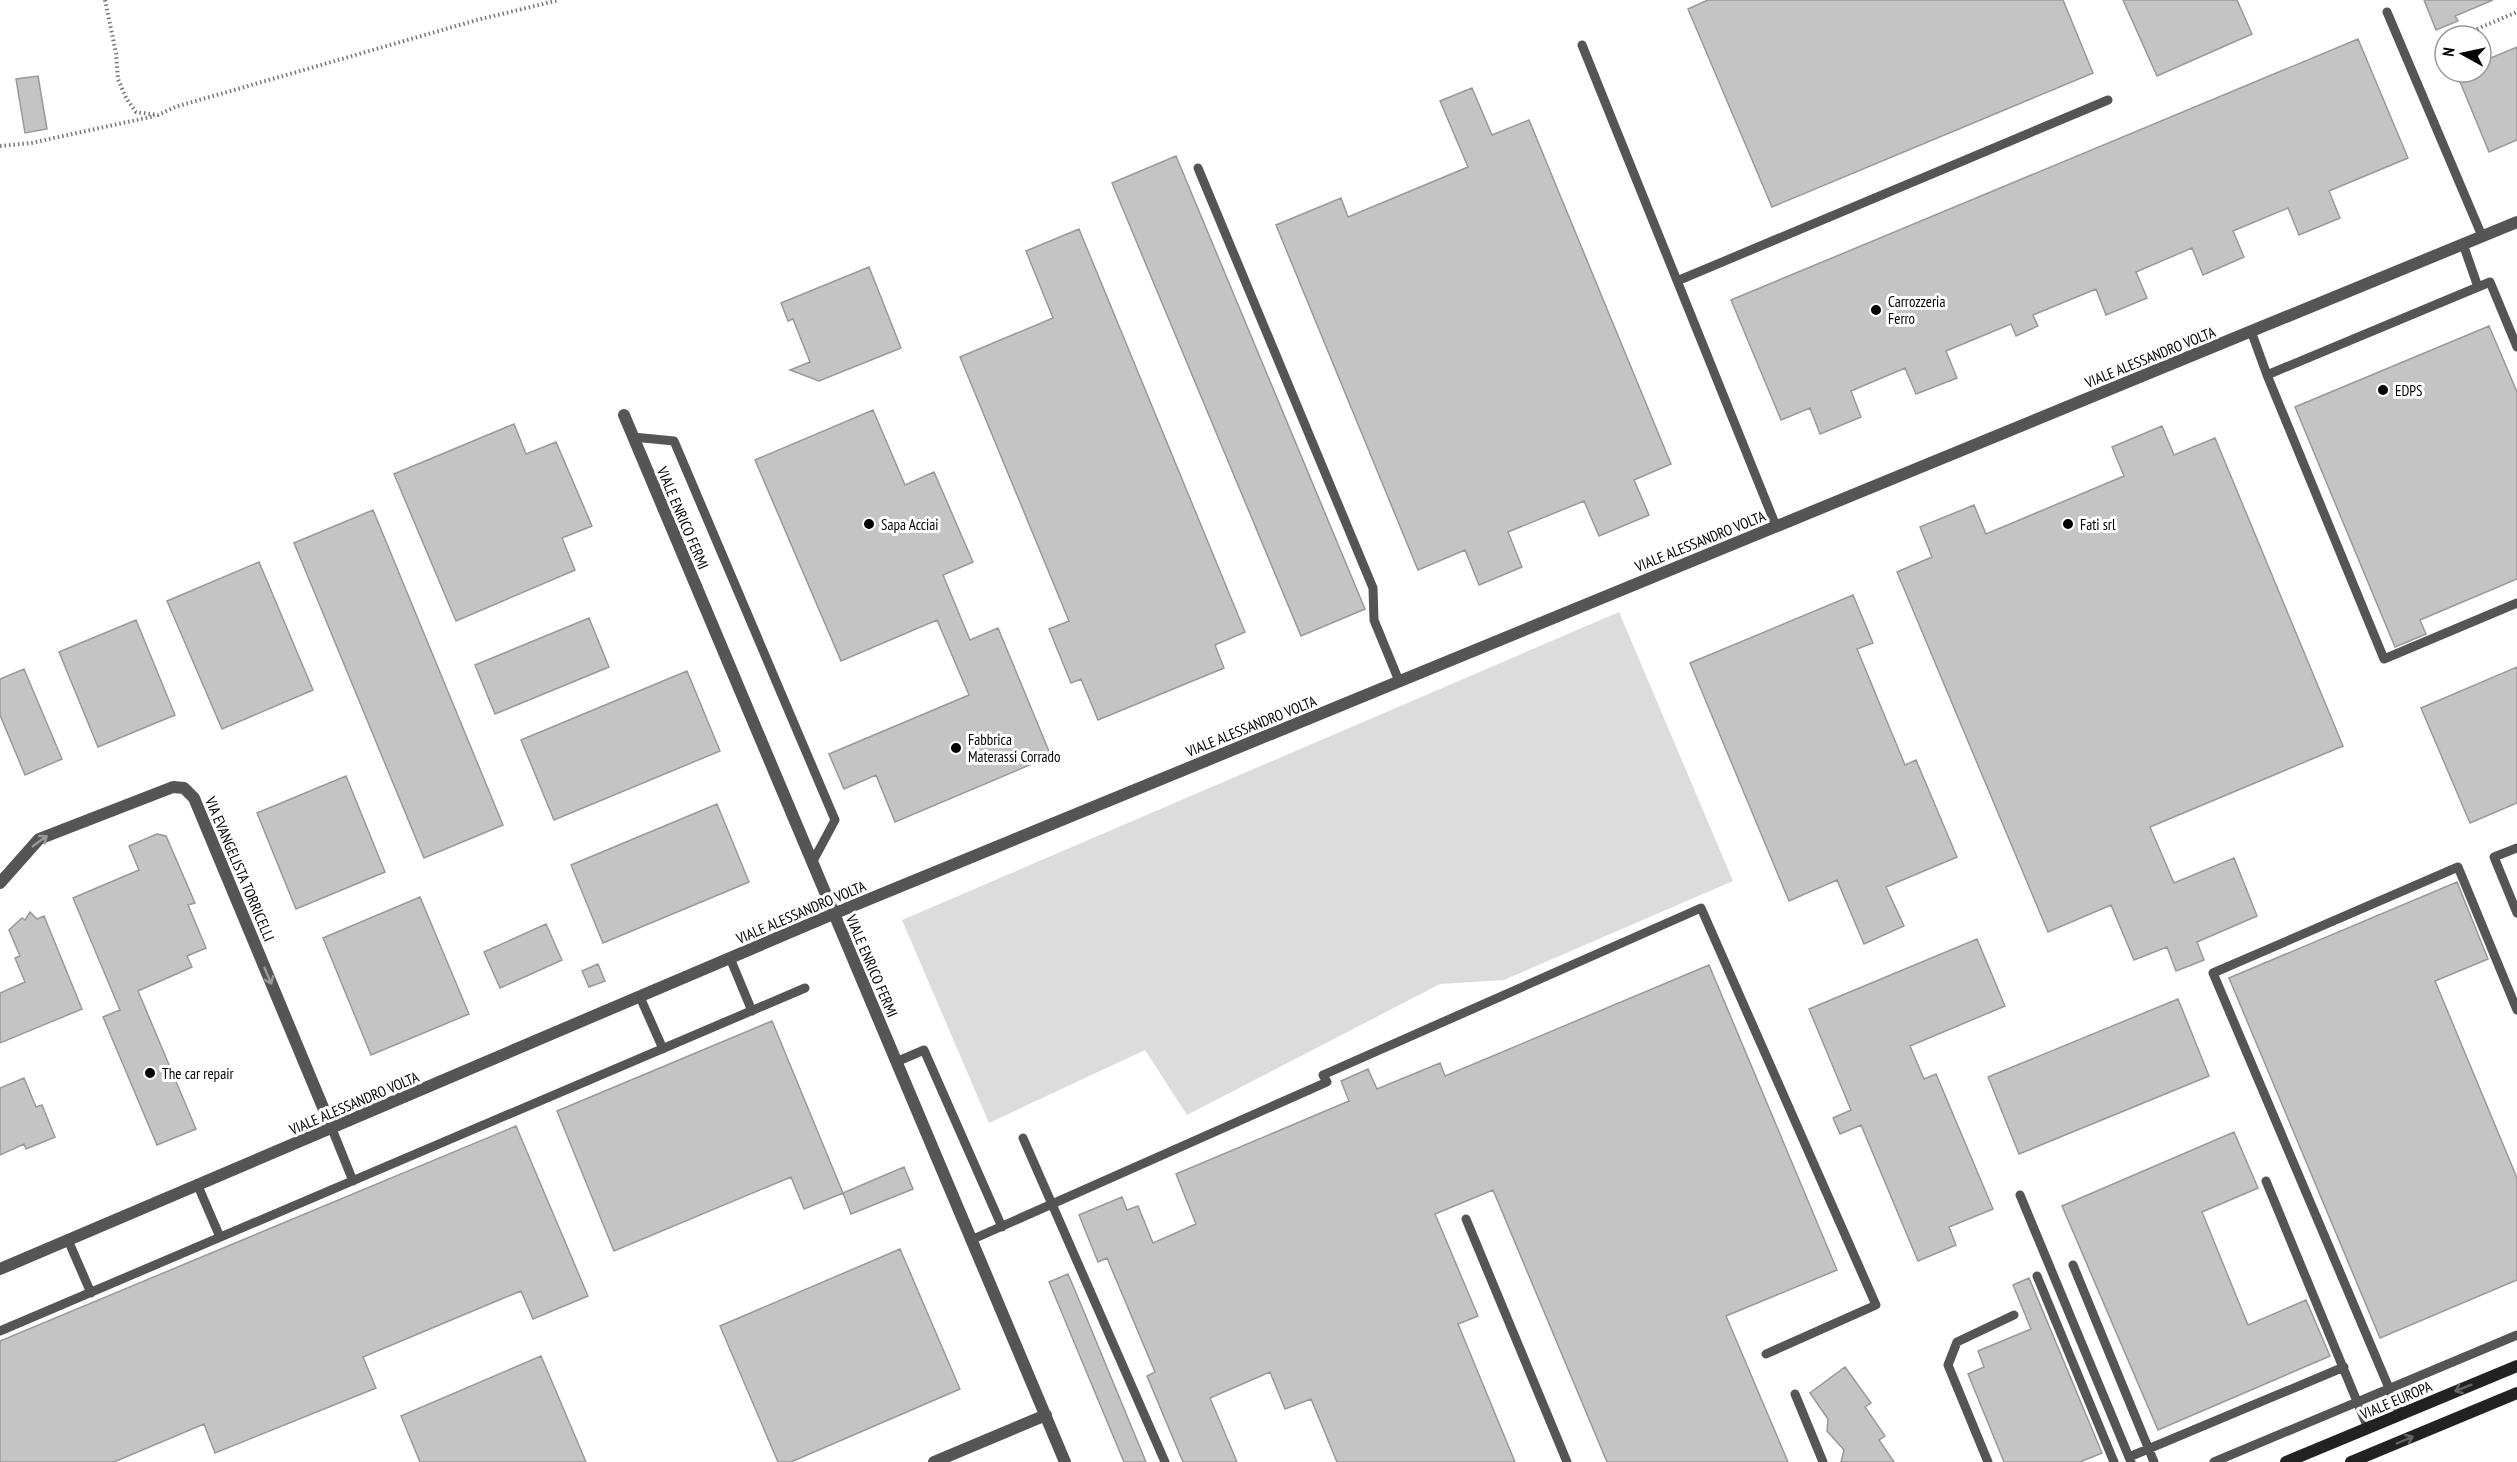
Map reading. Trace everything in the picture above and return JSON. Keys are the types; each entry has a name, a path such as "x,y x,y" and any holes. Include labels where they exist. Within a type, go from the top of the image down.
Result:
{"main road":[{"name":"VIALE EUROPA","path":"2286,1462 2517,1366"},
{"path":"2351,1462 2517,1393"}],"street":[{"name":"VIALE ALESSANDRO VOLTA","path":"0,1269 332,1130 833,914 2517,222"},
{"name":"VIALE ENRICO FERMI","path":"624,415 1065,1462"},
{"name":"VIA EVANGELISTA TORRICELLI","path":"0,883 39,839 173,787 184,788 194,798 332,1130"},
{"path":"934,1462 1046,1414"}],"lane":[{"path":"2387,12 2482,236"},
{"path":"1582,45 1776,526"},
{"path":"1677,281 2108,100"},
{"path":"1198,168 1373,588 1374,620 1399,681"},
{"path":"2463,244 2478,287"},
{"path":"2267,375 2490,282 2517,347"},
{"path":"2251,331 2384,659 2517,603"},
{"path":"633,437 674,441 835,820 812,864"},
{"path":"2517,848 2494,857 2517,913"},
{"path":"2400,1414 2213,973 2458,867 2517,1010"},
{"path":"971,1240 1327,1082 1323,1075 1701,908 1876,1305 1766,1354"},
{"path":"730,958 752,1011"},
{"path":"0,1331 805,988"},
{"path":"640,997 663,1049"},
{"path":"897,1062 924,1050 1002,1227"},
{"path":"332,1130 353,1181"},
{"path":"1023,1138 1166,1462"},
{"path":"2266,1181 2368,1428"},
{"path":"198,1186 220,1238"},
{"path":"2020,1195 2130,1460 2149,1449 2344,1367"},
{"path":"1466,1219 1567,1462"},
{"path":"69,1240 90,1293"},
{"path":"2073,1265 2154,1462"},
{"path":"2037,1276 2114,1462"},
{"path":"1988,1462 1948,1365 1957,1342 2014,1315"},
{"path":"2214,1462 2517,1335"},
{"path":"1795,1394 1823,1462"}],"path":[{"path":"105,0 116,53 118,79 126,98 136,112 158,115"},
{"path":"0,146 31,143 158,115 391,44 559,0"},
{"path":"2489,24 2517,12"}],"shaded area":[{"path":"1619,612 1733,881 1504,980 1440,984 1187,1115 1145,1050 989,1123 902,920"}],"building":[{"path":"1708,0 2063,0 2093,73 1772,207 1688,9"},
{"path":"2123,0 2237,0 2252,34 2157,76"},
{"path":"2424,0 2493,0 2455,16 2458,21 2451,24 2434,24"},
{"path":"2358,39 2408,158 2329,191 2340,218 2299,235 2288,208 2233,231 2244,257 2203,275 2192,248 2136,272 2147,298 2106,315 2096,289 2033,315 2038,326 2016,336 2011,324 1946,351 1957,378 1916,394 1905,368 1851,391 1861,417 1820,434 1810,408 1781,420 1731,300"},
{"path":"2517,47 2517,140 2489,152 2461,84 2493,84 2493,57"},
{"path":"38,76 47,129 25,133 16,79"},
{"path":"1472,88 1492,135 1529,120 1671,464 1634,480 1649,515 1599,536 1584,501 1508,532 1522,567 1479,585 1465,550 1418,570 1276,225 1341,198 1348,217 1468,167 1440,101"},
{"path":"1176,156 1365,609 1301,636 1112,183"},
{"path":"1079,229 1245,632 1215,645 1224,668 1098,720 1081,679 1071,683 1049,629 1069,621 960,357 1053,318 1026,251"},
{"path":"869,267 901,348 819,381 790,370 810,362 793,319 788,321 781,303"},
{"path":"2489,326 2517,392 2517,579 2420,620 2426,634 2395,647 2295,407"},
{"name":"Sapa Acciai","path":"873,410 905,485 934,472 973,562 943,575 970,640 998,628 1051,756 895,822 876,775 844,789 829,754 969,695 937,620 841,661 755,460"},
{"path":"514,424 526,454 556,442 592,526 562,538 575,570 456,621 394,474"},
{"path":"2162,426 2174,455 2215,438 2343,746 2150,827 2174,883 2234,858 2257,916 2197,942 2204,960 2176,971 2167,947 2134,960 2111,905 2048,932 1897,572 1932,557 1920,527 1974,505 1986,534 2124,476 2112,447"},
{"path":"373,510 503,825 424,858 294,543"},
{"path":"259,562 313,690 222,729 167,601"},
{"path":"1853,595 1873,643 1857,649 1905,765 1916,760 1957,857 1886,887 1904,926 1864,944 1837,880 1789,901 1690,663"},
{"path":"589,618 609,667 495,714 475,665"},
{"path":"136,620 175,715 98,747 59,652"},
{"path":"2517,667 2517,803 2470,823 2421,708"},
{"path":"24,669 62,759 25,775 0,715 0,679"},
{"path":"687,671 720,751 554,820 521,740"},
{"path":"346,776 385,872 296,909 257,813"},
{"path":"717,804 749,882 603,943 571,865"},
{"path":"157,834 166,836 195,903 188,905 206,948 187,956 192,967 138,991 196,1129 157,1145 103,1017 120,1010 73,898 139,870 129,846"},
{"path":"2457,882 2488,959 2435,981 2517,1178 2517,1280 2380,1338 2229,978"},
{"path":"420,897 469,1014 371,1055 323,938"},
{"path":"30,912 37,919 44,916 82,1009 0,1043 0,993 25,982 15,958 20,956 9,930 22,918 25,920"},
{"path":"546,924 562,960 500,988 484,952"},
{"path":"1977,939 2005,1006 1910,1046 1924,1079 1936,1074 1993,1209 1949,1227 1956,1245 1918,1261 1861,1125 1840,1134 1833,1118 1851,1110 1809,1009"},
{"path":"598,964 605,981 589,987 582,971"},
{"path":"1709,965 1837,1270 1726,1316 1788,1462 1607,1462 1493,1190 1435,1214 1478,1316 1458,1324 1515,1462 1337,1462 1311,1399 1285,1409 1270,1372 1210,1398 1237,1462 1183,1462 1147,1376 1155,1372 1107,1258 1098,1262 1079,1215 1122,1197 1127,1210 1138,1206 1153,1243 1196,1224 1176,1174 1349,1101 1341,1081 1368,1069 1377,1089 1440,1063 1445,1076"},
{"path":"2178,999 2209,1076 2019,1154 1988,1077"},
{"path":"772,1021 843,1193 804,1209 791,1177 614,1251 557,1111"},
{"path":"24,1078 36,1107 42,1105 55,1137 26,1149 24,1144 0,1155 0,1088"},
{"path":"516,1126 588,1296 533,1319 521,1291 363,1357 376,1388 215,1453 204,1424 114,1462 0,1462 0,1341"},
{"path":"2234,1132 2258,1188 2202,1212 2248,1325 2306,1300 2330,1356 2158,1430 2062,1206"},
{"path":"904,1167 913,1189 851,1214 843,1193"},
{"path":"900,1249 960,1389 791,1462 778,1462 720,1326"},
{"path":"1068,1274 1146,1462 1124,1462 1049,1282"},
{"path":"2029,1278 2102,1453 2080,1462 2004,1462 1968,1374 1984,1367 1978,1351 2031,1329 2013,1285"},
{"path":"541,1356 586,1462 420,1462 401,1416"},
{"path":"1845,1367 1871,1403 1865,1407 1885,1436 1879,1440 1894,1462 1841,1462 1844,1450 1827,1431 1828,1419 1810,1393"}],"place":[{"name":"Carrozzeria Ferro","path":"1876,310"},
{"name":"EDPS","path":"2383,390"},
{"name":"Sapa Acciai","path":"869,524"},
{"name":"Fati srl","path":"2068,524"},
{"name":"Fabbrica Materassi Corrado","path":"956,748"},
{"name":"The car repair","path":"150,1073"}]}
